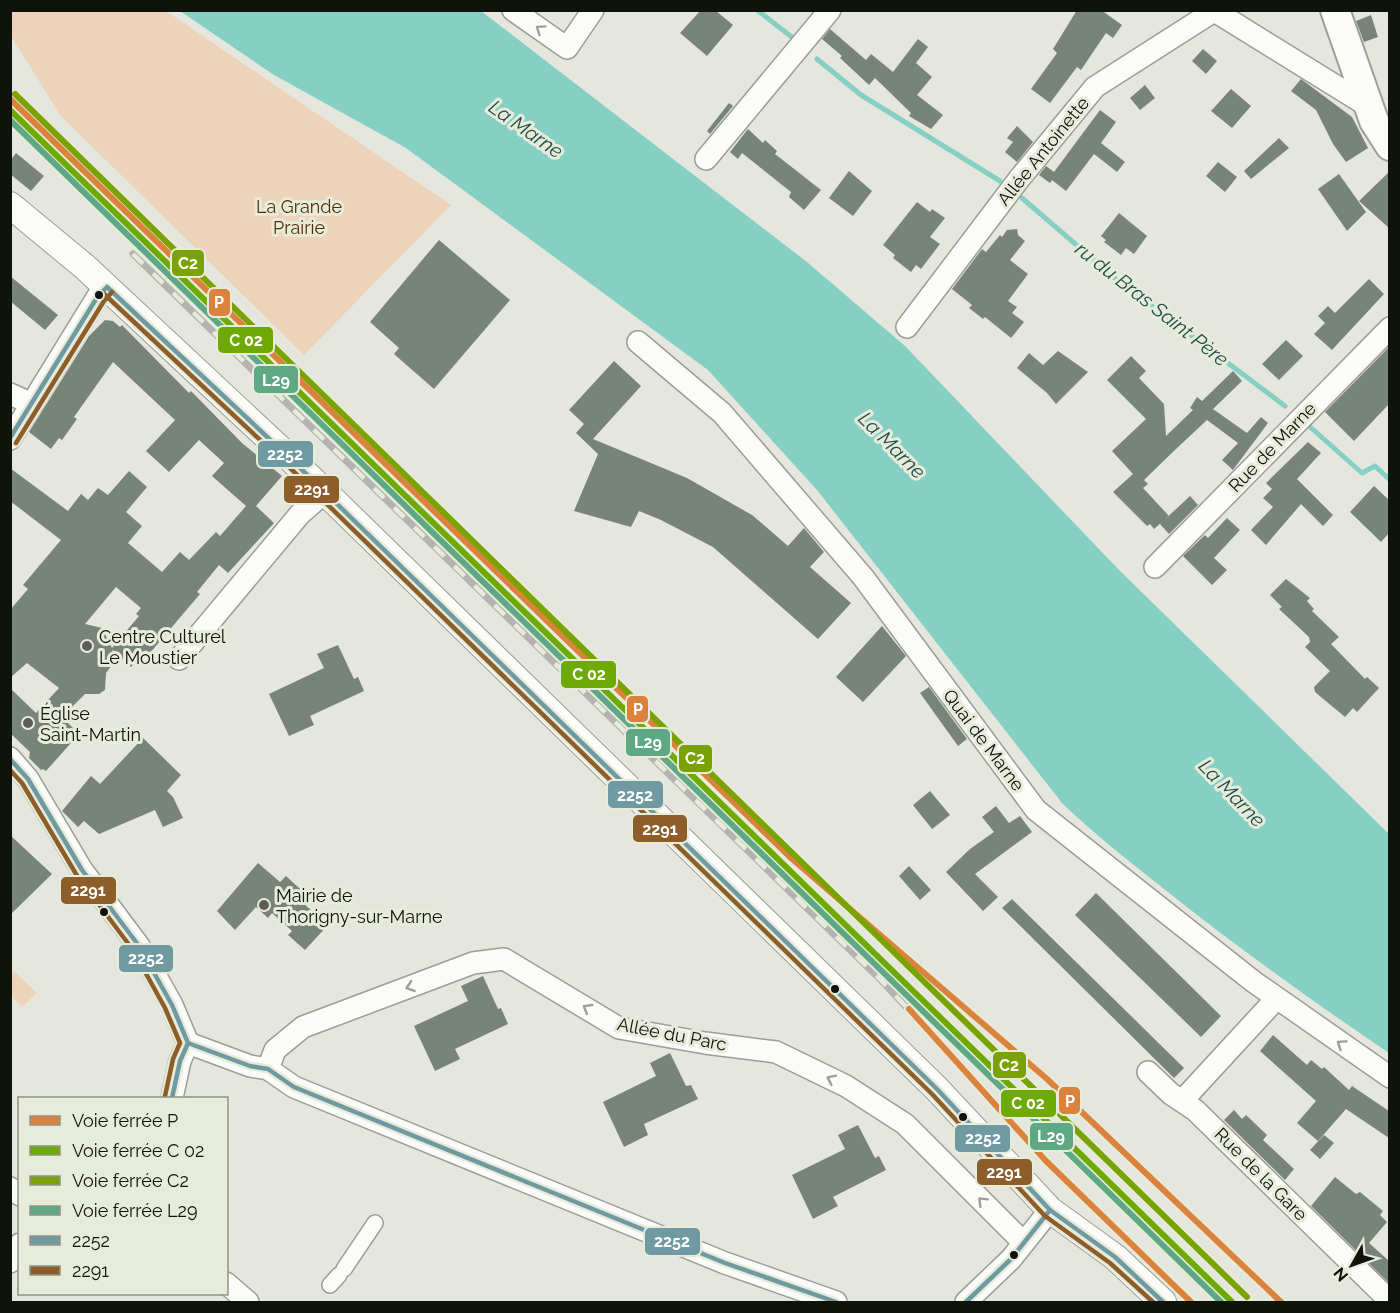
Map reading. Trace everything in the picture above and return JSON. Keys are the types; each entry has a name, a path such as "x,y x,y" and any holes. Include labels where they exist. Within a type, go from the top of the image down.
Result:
{"main road":[{"path":"1335,10 1368,106 1389,146"}],"street":[{"path":"513,10 567,48 593,10"},
{"path":"706,159 830,10"},
{"path":"1213,11 1368,106"},
{"name":"Allée Antoinette","path":"906,327 1026,170 1095,87 1213,11"},
{"path":"10,205 107,287 324,493 937,1089 1050,1210 1115,1257 1163,1302"},
{"path":"10,439 98,296 107,287"},
{"name":"Rue de Marne","path":"1155,567 1389,328"},
{"name":"Quai de Marne","path":"638,342 722,412 855,568 1036,810 1276,999 1389,1077"},
{"path":"10,394 32,404"},
{"path":"179,659 300,514 324,493"},
{"path":"10,758 22,770 82,870 139,946 172,1005 188,1042 250,1066 268,1069 294,1087 724,1263 836,1302"},
{"name":"Allée du Parc","path":"268,1069 275,1050 303,1027 473,963 504,959 619,1028 705,1043 776,1052 846,1086 905,1124 1023,1242"},
{"path":"1182,1101 1276,999"},
{"path":"172,1097 180,1061 188,1042"},
{"name":"Rue de la Gare","path":"1148,1072 1195,1110 1389,1301"},
{"path":"966,1302 1004,1267 1050,1210"},
{"path":"338,1276 369,1231"},
{"path":"10,1262 18,1248"},
{"path":"228,1285 248,1302"}],"green space":[{"name":"La Grande Prairie","path":"11,10 166,11 451,205 304,355 60,115 11,36"},
{"path":"14,971 37,993 22,1007 11,996 11,975"}],"water":[{"name":"La Marne","path":"180,11 481,11 807,262 905,346 1119,570 1389,834 1389,1053 1303,994 1219,932 1112,847 1062,803 817,490 708,370 406,148 274,75"}],"building":[{"path":"701,10 715,10 733,25 707,56 680,33"},
{"path":"1077,10 1101,10 1122,25 1113,38 1106,33 1081,70 1077,67 1050,103 1031,89 1057,53 1053,49"},
{"path":"1371,15 1378,37 1364,42 1356,21"},
{"path":"830,29 866,60 871,54 893,72 918,39 928,47 916,63 932,77 917,95 943,115 931,129 909,116 911,113 875,78 869,85 840,58 842,56 822,39"},
{"path":"1203,49 1217,61 1206,74 1192,61"},
{"path":"1301,79 1352,117 1368,148 1346,162 1333,144 1316,110 1291,91"},
{"path":"1145,85 1155,98 1140,110 1130,98"},
{"path":"1231,89 1251,106 1232,128 1211,111"},
{"path":"729,103 733,106 710,134 707,131"},
{"path":"1100,110 1116,122 1101,143 1125,162 1117,172 1094,154 1066,191 1052,180 1050,183 1039,175 1046,166 1054,172"},
{"path":"1017,126 1033,142 1017,162 1005,152 1013,142 1007,138"},
{"path":"748,129 763,143 765,140 777,151 775,154 821,190 804,210 789,197 791,192 742,153 738,159 730,152"},
{"path":"1279,138 1289,148 1251,179 1244,171"},
{"path":"16,153 44,176 31,191 10,174 10,161"},
{"path":"1218,162 1237,177 1225,192 1206,176"},
{"path":"849,171 872,191 853,216 829,198"},
{"path":"1389,172 1389,228 1359,201"},
{"path":"1339,174 1366,212 1347,231 1318,189"},
{"path":"917,202 930,212 932,209 945,218 930,237 940,244 921,269 916,265 911,272 893,258 895,255 883,245"},
{"path":"1119,213 1147,236 1134,254 1126,248 1121,255 1104,242 1106,240 1101,236"},
{"path":"1017,229 1018,235 1025,241 1010,260 1028,274 1008,301 1017,307 1012,313 1024,322 1011,338 985,317 983,319 969,308 972,305 952,289 982,249 986,252 1000,235 1002,237 1007,230"},
{"path":"439,240 510,300 434,389 394,354 399,348 370,322"},
{"path":"10,276 58,315 45,330 10,301"},
{"path":"1369,279 1384,294 1332,350 1314,334 1325,323 1318,316 1328,306 1335,313"},
{"path":"105,320 113,321 120,327 122,325 189,393 191,391 242,443 282,476 256,506 274,523 228,573 219,565 197,592 200,594 149,654 146,650 131,667 112,649 117,658 106,673 105,690 99,694 85,694 62,717 79,734 46,771 41,770 29,758 30,752 10,733 10,688 36,713 59,688 27,663 10,678 10,610 28,589 23,585 61,540 10,501 10,468 68,511 81,494 88,500 98,488 108,495 129,471 147,487 126,512 142,526 128,543 162,572 180,552 189,560 216,532 220,536 246,506 212,476 224,463 199,440 169,472 146,451 175,420 113,362 74,417 77,419 62,440 59,438 51,449 29,432 89,336","holes":["116,587 141,608 136,614 139,616 112,648 102,628 85,624"]},
{"path":"1286,340 1303,356 1279,380 1262,364"},
{"path":"1389,347 1389,404 1354,441 1325,412"},
{"path":"1058,351 1088,372 1056,404 1047,393 1017,368 1029,353 1043,365"},
{"path":"1131,356 1146,371 1139,378 1164,404 1166,436 1193,410 1190,408 1197,397 1202,401 1233,371 1242,381 1213,409 1247,433 1261,417 1268,423 1233,470 1222,460 1238,443 1207,420 1144,480 1148,484 1143,488 1169,516 1154,529 1150,524 1147,526 1113,492 1133,474 1112,451 1146,419 1107,380"},
{"path":"614,361 641,386 593,439 687,478 752,515 788,546 804,528 824,552 810,567 851,603 818,639 713,547 639,511 631,527 574,511 598,454 576,433 584,424 569,410"},
{"path":"1308,442 1321,453 1297,479 1333,515 1323,526 1301,504 1266,545 1251,530 1273,507 1263,498 1272,489 1266,483"},
{"path":"1374,486 1389,500 1389,533 1381,542 1350,512"},
{"path":"1190,496 1198,505 1169,534 1160,524"},
{"path":"1227,518 1240,530 1214,558 1227,570 1212,585 1183,556 1205,535 1208,538"},
{"path":"1286,579 1310,598 1307,601 1314,609 1312,611 1339,637 1331,644 1365,679 1367,677 1379,688 1357,712 1353,708 1345,717 1315,692 1314,687 1330,671 1305,647 1310,642 1309,637 1279,609 1282,607 1270,595"},
{"path":"882,626 906,656 863,702 836,677"},
{"path":"338,645 354,679 358,677 364,691 310,716 314,725 289,736 269,694 324,668 317,654"},
{"path":"929,687 967,739 958,746 920,693"},
{"path":"143,738 181,775 167,791 173,797 183,818 163,827 155,810 99,834 84,821 78,827 62,811 91,776 100,784"},
{"path":"930,791 950,815 932,829 913,805"},
{"path":"996,806 1009,823 1020,816 1032,832 975,874 998,897 983,911 946,872 970,849 994,832 982,817"},
{"path":"10,835 52,874 10,915"},
{"name":"Mairie de Thorigny-sur-Marne","path":"258,863 280,882 286,876 309,897 303,903 328,925 305,950 288,935 292,931 272,913 268,918 256,907 235,930 217,911"},
{"path":"909,866 931,890 920,900 899,876"},
{"path":"1096,893 1221,1016 1201,1037 1075,915"},
{"path":"1012,899 1184,1068 1174,1078 1002,908"},
{"path":"483,976 498,1009 501,1008 508,1024 455,1049 460,1059 435,1071 414,1026 468,1001 461,986"},
{"path":"1273,1035 1307,1065 1311,1060 1322,1069 1324,1067 1349,1090 1352,1086 1389,1111 1389,1138 1346,1109 1318,1141 1297,1123 1316,1101 1260,1051"},
{"path":"670,1053 686,1086 691,1085 698,1099 644,1124 648,1135 624,1147 603,1102 656,1076 650,1063"},
{"path":"1234,1110 1242,1119 1246,1115 1267,1135 1263,1140 1294,1169 1285,1180 1224,1120"},
{"path":"858,1125 875,1158 879,1156 886,1170 833,1197 838,1206 813,1219 792,1175 845,1149 838,1135"},
{"path":"1324,1135 1334,1143 1320,1159 1310,1150"},
{"path":"1335,1177 1356,1194 1360,1192 1383,1211 1380,1215 1387,1222 1369,1243 1389,1261 1389,1283 1311,1206"}],"waterway":[{"name":"ru du Bras Saint Père","path":"757,10 793,38"},
{"name":"ru du Bras Saint Père","path":"817,59 861,95 1000,181"},
{"name":"ru du Bras Saint Père","path":"1022,198 1116,279 1285,406"},
{"name":"ru du Bras Saint Père","path":"1309,426 1362,473 1375,466 1390,480"}],"railway":[{"path":"133,254 881,980 920,1022"}],"rail line":[{"name":"C2","path":"15,94 1247,1297"},
{"name":"P","path":"10,99 791,858 1047,1079 1281,1302"},
{"name":"L29","path":"10,120 1221,1302"},
{"name":"P","path":"909,1009 1046,1161 1191,1302"}],"transit line":[{"path":"10,110 1232,1302"},
{"name":"2252","path":"107,287 294,462 937,1089 1050,1210 1115,1257 1163,1302"},
{"name":"2252","path":"10,438 98,296 107,287"},
{"name":"2291","path":"102,292 289,467 932,1094 1045,1216 1110,1263 1153,1302"},
{"name":"2291","path":"16,443 104,301 112,292"},
{"name":"2252","path":"10,759 28,779 82,870 139,946 172,1005 188,1043 180,1061 172,1097"},
{"name":"2291","path":"10,770 22,783 76,874 133,950 165,1008 180,1043 173,1059 165,1096"},
{"name":"2252","path":"188,1043 250,1066 268,1069 294,1087 725,1263 836,1302"},
{"name":"2252","path":"966,1302 1011,1259 1050,1210"}],"place":[{"name":"Centre Culturel Le Moustier","path":"87,646"},
{"name":"Église Saint-Martin","path":"28,723"},
{"name":"Mairie de Thorigny-sur-Marne","path":"264,905"}]}
